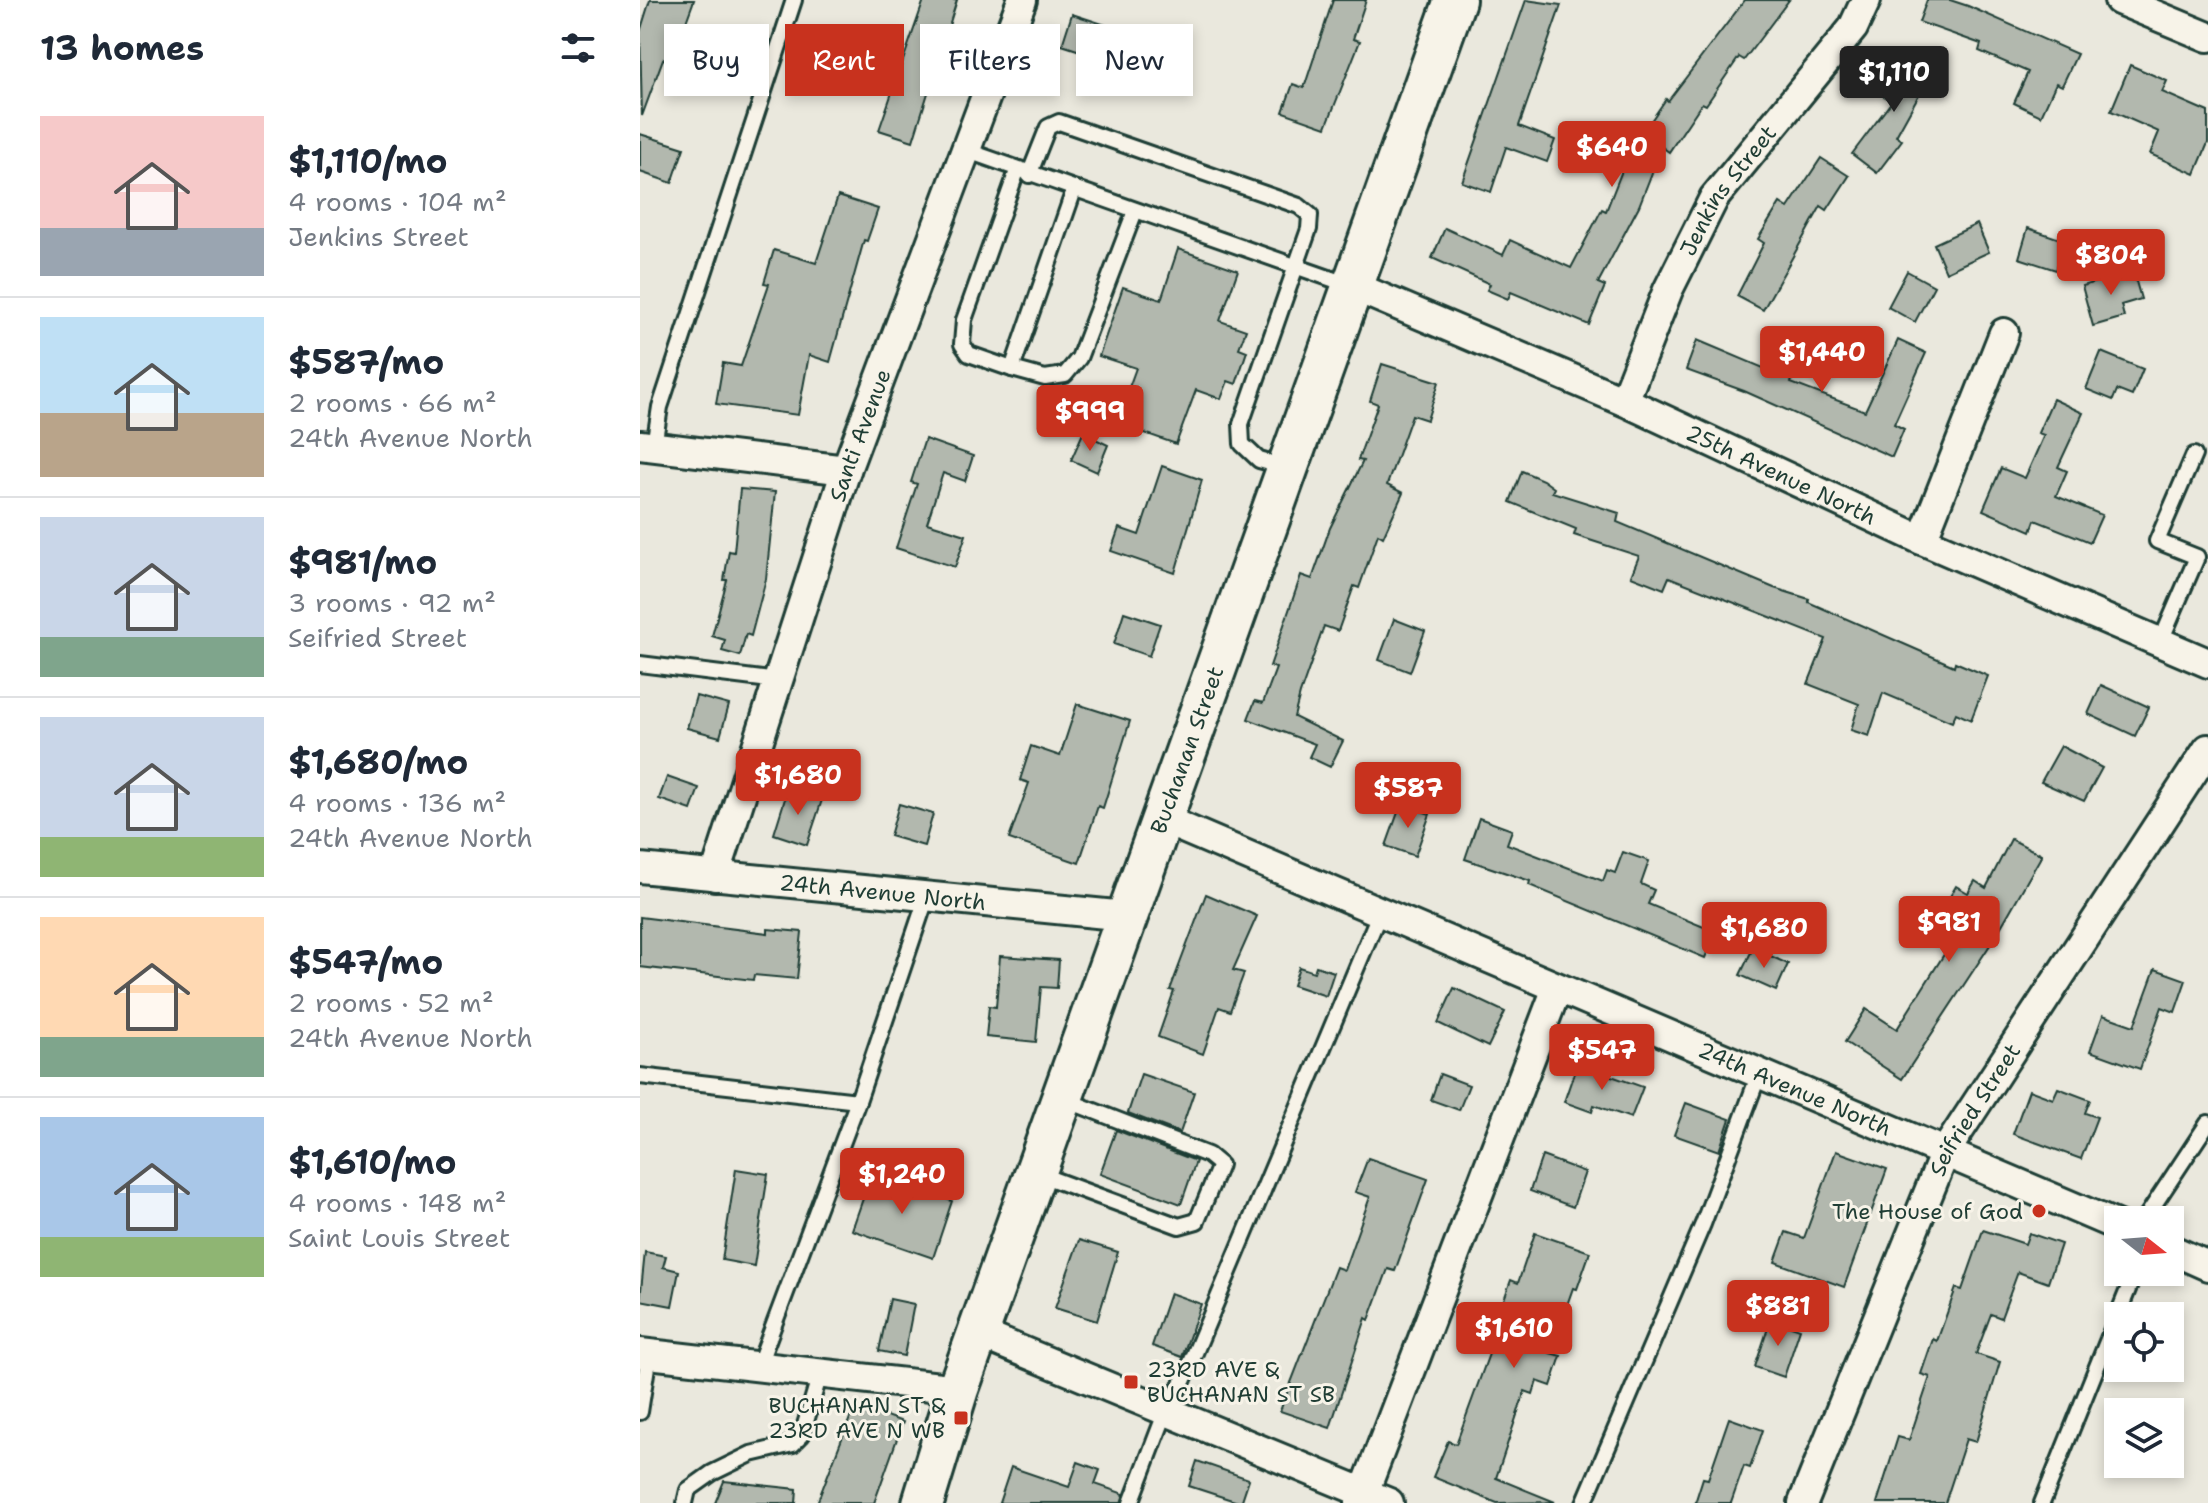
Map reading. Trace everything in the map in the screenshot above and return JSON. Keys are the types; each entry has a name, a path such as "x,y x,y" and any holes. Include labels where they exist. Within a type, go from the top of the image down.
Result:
{"street":[{"name":"Santi Avenue","path":"715,876 846,470 1022,0"},
{"name":"Buchanan Street","path":"923,1503 958,1389 1455,0"},
{"name":"Jenkins Street","path":"1624,401 1668,290 1714,198 1853,28 1866,0"},
{"path":"2119,0 2206,32"},
{"name":"25th Avenue North","path":"1353,286 1624,401 1922,540 2208,663"},
{"path":"1922,540 2004,333"},
{"path":"647,446 846,470"},
{"name":"Seifried Street","path":"1803,1503 1945,1152 2208,749"},
{"name":"24th Avenue North","path":"1162,819 2104,1220"},
{"name":"24th Avenue North","path":"640,868 1126,916"},
{"path":"978,1333 1371,1500 1557,988"},
{"path":"2184,1255 2208,1266"},
{"path":"645,1353 958,1389"}],"lane":[{"path":"647,446 794,0"},
{"path":"1135,211 1079,358 1065,375 1045,378 1012,369 969,354 962,344 964,320 1023,173 1048,127 1059,122 1299,206 1310,215 1309,229 1241,424 1242,444 1259,460 1288,468"},
{"path":"968,151 1023,173 1353,286"},
{"path":"1012,369 1074,190"},
{"path":"2160,643 2197,557 2157,541 2194,455"},
{"path":"640,664 778,681"},
{"path":"758,1367 858,1101 927,896"},
{"path":"1131,1503 1166,1411 1184,1379 1380,912"},
{"path":"1584,1503 1703,1224 1759,1074"},
{"path":"640,1076 858,1101"},
{"path":"1035,1172 1179,1226 1197,1221 1220,1165 1208,1155 1062,1098"},
{"path":"2153,1206 2208,1123"},
{"path":"2042,1503 2129,1286"},
{"path":"640,1412 645,1353"},
{"path":"685,1503 688,1490 712,1473 751,1454 793,1444 802,1435 820,1374"}],"building":[{"path":"650,0 694,0 686,22 692,24 664,24 664,59 642,116 640,32"},
{"path":"924,0 957,0 950,24 920,24 920,96 927,96 913,141 879,130 891,96 904,96 904,58"},
{"path":"1333,0 1366,0 1353,39 1360,41 1326,127 1283,112 1293,84 1304,88"},
{"path":"1526,0 1561,5 1519,126 1555,140 1547,162 1506,147 1491,192 1462,182"},
{"path":"1745,0 1789,0 1744,60 1739,57 1706,105 1702,103 1669,152 1662,147 1639,206 1598,283 1605,286 1589,325 1511,292 1508,299 1487,290 1490,284 1432,258 1445,228 1503,255 1510,240 1571,268 1602,209 1606,211 1629,153 1666,99 1668,101"},
{"path":"1927,0 1950,0 1968,6 2077,54 2062,86 2056,83 2041,116 2014,103 2028,72 1979,51 1981,44 1919,22"},
{"path":"1072,14 1102,24 1076,24 1076,50 1062,45"},
{"path":"1926,57 1936,64 1896,136 1902,140 1877,173 1852,154 1892,101 1882,95 1903,59 1917,68"},
{"path":"2130,65 2167,81 2162,92 2208,112 2208,143 2195,174 2150,154 2159,132 2111,111"},
{"path":"640,134 684,148 672,183 640,172"},
{"path":"1821,158 1849,176 1827,210 1821,206 1763,310 1737,296 1764,243 1758,239 1780,203 1788,208"},
{"path":"838,196 878,209 867,241 864,240 830,362 809,355 798,415 716,404 723,363 741,366 769,284 764,283 774,250 816,263"},
{"path":"1977,224 1989,252 1946,272 1934,244"},
{"path":"2028,228 2066,241 2056,270 2019,258"},
{"path":"1178,249 1238,270 1220,321 1246,330 1239,348 1247,351 1236,384 1228,381 1221,399 1196,390 1176,444 1116,423 1136,368 1099,356 1123,287 1161,300"},
{"path":"1907,271 1934,286 1915,322 1888,307"},
{"path":"2133,271 2141,299 2121,305 2124,317 2093,326 2082,286"},
{"path":"1697,340 1792,380 1791,383 1865,411 1898,340 1926,353 1894,424 1904,429 1892,457 1744,391 1686,370"},
{"path":"2101,352 2143,369 2132,396 2117,390 2113,400 2086,389"},
{"path":"1382,364 1439,382 1427,420 1412,415 1387,485 1403,493 1383,537 1378,534 1359,588 1354,586 1338,631 1324,626 1300,694 1294,717 1343,741 1330,767 1309,757 1315,744 1248,719 1255,701 1263,703 1276,668 1270,666 1301,575 1312,579 1330,528 1363,461 1358,460 1378,404 1370,401"},
{"path":"2053,399 2083,413 2058,467 2067,471 2056,496 2102,515 2090,542 2035,520 2031,531 1983,510 2001,468 2025,478 2044,435 2038,433"},
{"path":"1083,433 1108,445 1097,472 1071,460"},
{"path":"925,439 973,456 965,481 943,473 927,523 966,535 955,567 896,548 917,484 911,482"},
{"path":"1162,466 1202,480 1175,573 1111,551 1119,528 1139,535"},
{"path":"1522,471 1543,480 1554,488 1552,492 1619,513 1617,522 1774,588 1809,599 1808,602 1954,666 1955,662 1988,676 1971,720 1956,713 1952,722 1883,693 1869,736 1851,730 1859,704 1808,684 1826,639 1669,577 1664,589 1631,576 1639,556 1574,535 1576,529 1510,502"},
{"path":"740,489 775,492 766,579 751,636 746,634 740,656 722,651 725,640 712,636 727,580 724,580 729,551 734,552"},
{"path":"1124,612 1160,624 1149,656 1114,644"},
{"path":"1394,619 1425,631 1410,672 1379,660"},
{"path":"2101,685 2149,707 2135,736 2088,714"},
{"path":"696,696 729,705 720,737 687,728"},
{"path":"1077,704 1130,721 1103,808 1098,806 1079,863 1009,839 1029,783 1020,780 1031,746 1060,756"},
{"path":"2061,746 2102,768 2084,801 2041,782"},
{"path":"667,777 699,788 691,810 659,799"},
{"path":"788,789 822,800 807,845 774,834"},
{"path":"899,804 933,814 924,846 890,836"},
{"path":"1401,804 1430,814 1415,856 1386,846"},
{"path":"1479,818 1512,830 1507,844 1603,881 1607,870 1615,873 1623,852 1649,861 1641,884 1654,890 1648,904 1716,932 1705,958 1529,885 1530,881 1465,859"},
{"path":"2011,839 2042,855 1994,939 1902,1079 1845,1042 1866,1009 1897,1029 1965,921 1944,907 1956,886 1968,893 1975,881 1986,888"},
{"path":"1206,894 1257,916 1233,970 1244,973 1230,1011 1219,1007 1203,1054 1158,1037 1174,991 1170,990"},
{"path":"640,917 768,933 768,929 802,932 797,979 754,975 753,980 640,967"},
{"path":"1753,948 1788,964 1776,991 1740,975"},
{"path":"1000,956 1059,960 1057,988 1041,987 1036,1042 986,1037 989,1006 996,1007"},
{"path":"1316,966 1334,972 1326,996 1293,985 1299,967 1314,972"},
{"path":"2155,969 2186,980 2175,1012 2162,1007 2140,1069 2090,1051 2103,1015 2134,1026"},
{"path":"1454,988 1505,1012 1488,1047 1438,1023"},
{"path":"1577,1064 1643,1087 1631,1118 1594,1105 1592,1112 1564,1102"},
{"path":"1141,1074 1194,1092 1180,1133 1128,1113"},
{"path":"1440,1074 1469,1085 1459,1110 1431,1100"},
{"path":"2058,1088 2090,1100 2085,1113 2097,1117 2081,1159 2013,1134 2029,1090 2053,1099"},
{"path":"1686,1103 1730,1119 1719,1151 1674,1135"},
{"path":"1116,1130 1196,1161 1181,1204 1100,1174"},
{"path":"1836,1151 1887,1169 1844,1287 1775,1262 1786,1232 1804,1238"},
{"path":"1542,1156 1585,1172 1573,1207 1530,1191"},
{"path":"1368,1158 1428,1179 1395,1271 1388,1269 1369,1320 1366,1318 1330,1428 1280,1411 1336,1267 1344,1270 1370,1197 1355,1192"},
{"path":"736,1169 768,1174 754,1266 722,1260"},
{"path":"872,1173 952,1201 933,1258 852,1230"},
{"path":"1983,1230 2025,1244 2029,1233 2061,1244 2048,1283 2018,1272 2001,1318 1991,1314 1976,1354 2000,1362 1976,1442 1966,1439 1945,1503 1877,1503 1898,1437 1909,1440 1930,1377 1921,1374 1933,1339 1937,1341 1956,1288 1962,1290"},
{"path":"1535,1233 1590,1252 1577,1289 1573,1288 1550,1353 1561,1356 1551,1386 1537,1381 1533,1394 1525,1391 1496,1478 1555,1502 1497,1503 1433,1477 1448,1441 1456,1444 1501,1321 1497,1319 1511,1280 1518,1283"},
{"path":"1079,1240 1118,1252 1097,1321 1055,1308"},
{"path":"645,1252 666,1256 663,1267 679,1271 672,1306 640,1300"},
{"path":"1170,1293 1201,1304 1182,1357 1152,1346"},
{"path":"890,1299 914,1304 904,1356 879,1351"},
{"path":"1771,1319 1800,1329 1784,1377 1755,1367"},
{"path":"855,1405 903,1422 874,1503 817,1503"},
{"path":"1729,1418 1763,1430 1750,1468 1744,1466 1731,1503 1695,1503 1703,1478 1708,1479"},
{"path":"1197,1461 1249,1479 1241,1503 1189,1486"},
{"path":"1078,1462 1100,1470 1095,1484 1124,1494 1121,1503 999,1503 1011,1467 1069,1487"},
{"path":"724,1481 797,1489 796,1503 715,1503"}],"place":[{"name":"The House of God","path":"2039,1211"},
{"name":"23RD AVE & BUCHANAN ST SB","path":"1131,1382"},
{"name":"BUCHANAN ST & 23RD AVE N WB","path":"961,1418"}]}
